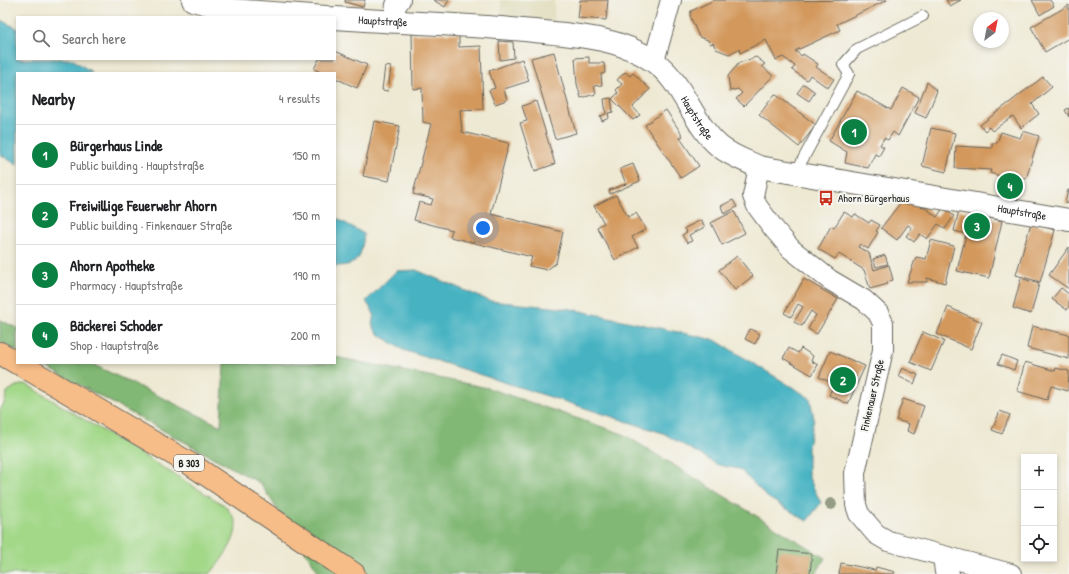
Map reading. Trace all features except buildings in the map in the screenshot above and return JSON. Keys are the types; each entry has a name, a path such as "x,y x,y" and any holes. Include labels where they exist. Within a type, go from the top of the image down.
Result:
{"main road":[{"name":"B 303","path":"0,353 16,362"},
{"name":"B 303","path":"19,364 192,465 354,574"}],"street":[{"path":"193,0 231,10 312,16"},
{"path":"393,22 396,5 400,0"},
{"path":"654,61 670,0"},
{"name":"Hauptstraße","path":"336,18 486,26 568,35 612,42 643,54 654,61 669,75 680,89 706,131 720,146 735,156 760,166 1069,220"},
{"name":"Finkenauer Straße","path":"760,166 753,196 757,206 774,230 792,249 825,276 864,300 878,313 883,322 883,350 855,473 856,505 859,514 876,534 888,541 946,565 1011,574"}],"lane":[{"path":"796,172 849,74 843,64 857,48 923,16"}],"shaded area":[{"path":"501,0 554,0 555,23 502,17"}],"green space":[{"path":"0,320 16,328 16,350 0,342"},
{"path":"336,357 488,388 623,434 825,558 816,574 320,574 260,483 41,364 92,364 221,426 224,364 336,364"},
{"path":"26,384 224,505 235,520 235,532 227,552 210,574 0,574 0,410 5,402 7,392 16,386"}],"water":[{"path":"0,20 16,28 16,60 74,60 92,72 16,72 16,164 0,154"},
{"path":"336,218 364,234 362,248 358,258 354,262 343,266 336,266"},
{"path":"416,270 490,301 571,309 715,340 810,398 814,419 808,446 808,476 821,503 807,521 767,497 739,469 718,465 663,433 403,350 377,333 372,324 374,314 366,301 396,271"}],"place":[{"name":"Bürgerhaus Linde","path":"854,132"},
{"name":"Bäckerei Schoder","path":"1010,186"},
{"name":"Ahorn Bürgerhaus","path":"826,198"},
{"name":"Ahorn Apotheke","path":"977,226"},
{"name":"Freiwillige Feuerwehr Ahorn","path":"843,380"}]}
